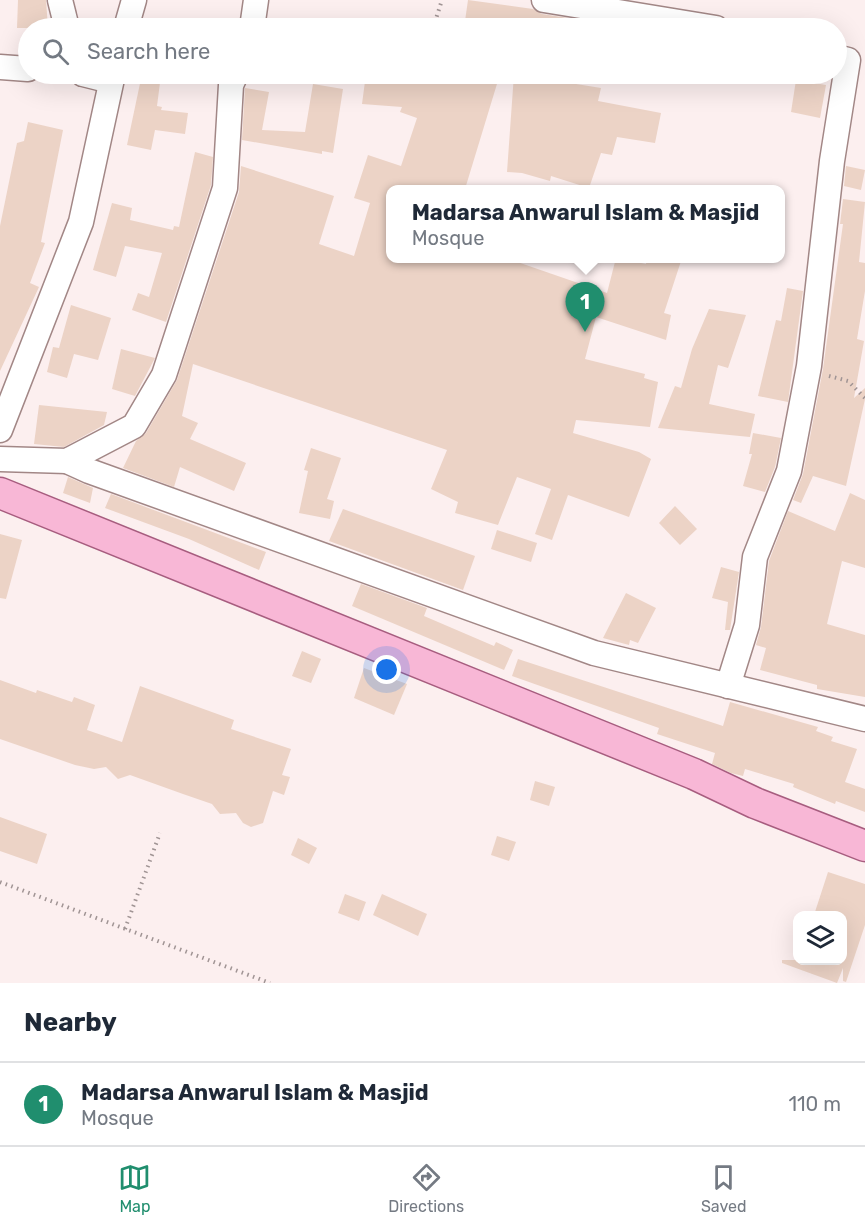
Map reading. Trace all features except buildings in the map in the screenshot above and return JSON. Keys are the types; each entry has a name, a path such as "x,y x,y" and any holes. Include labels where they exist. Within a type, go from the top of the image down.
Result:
{"main road":[{"path":"0,493 694,774 755,803 865,846"}],"street":[{"path":"60,0 64,18"},
{"path":"129,18 134,0"},
{"path":"253,18 256,0"},
{"path":"544,0 655,18"},
{"path":"847,76 850,60"},
{"path":"0,67 18,68"},
{"path":"0,430 81,222 111,84"},
{"path":"67,461 135,426 164,375 225,188 231,84"},
{"path":"728,686 747,625 755,557 789,471 809,366 831,161 845,84"},
{"path":"0,459 67,461 89,471 594,653 865,718"}],"path":[{"path":"436,18 442,0"},
{"path":"809,366 829,376 848,381 865,398"},
{"path":"125,928 160,833"},
{"path":"0,882 270,983"}],"place":[{"name":"Madarsa Anwarul Islam & Masjid","path":"585,332"}]}
